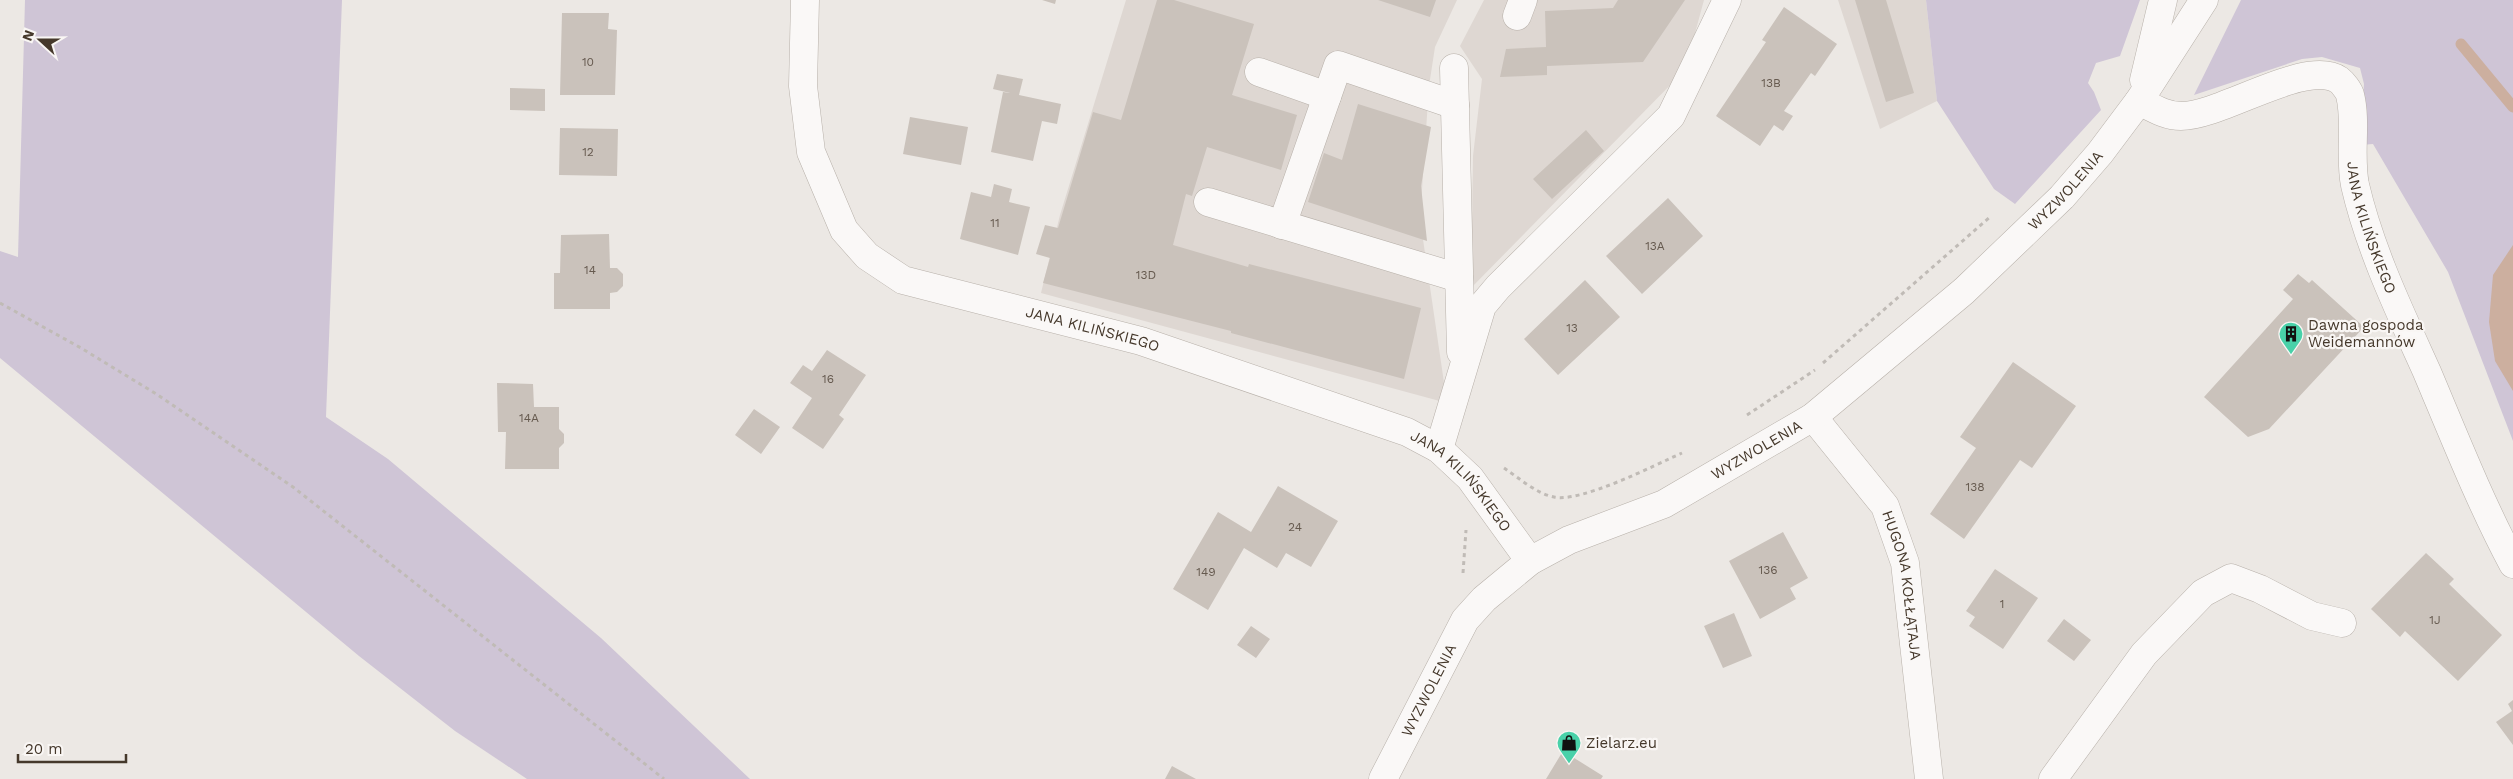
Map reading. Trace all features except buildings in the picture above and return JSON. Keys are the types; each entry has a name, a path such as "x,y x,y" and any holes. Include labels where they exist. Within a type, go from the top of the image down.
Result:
{"street":[{"name":"JANA KILIŃSKIEGO","path":"804,0 803,86 811,152 844,230 868,256 903,280 1141,342 1399,428 1439,449 1470,478 1530,560"},
{"path":"1439,449 1482,306 1498,287 1671,116 1727,0"},
{"name":"WYZWOLENIA","path":"2139,101 2163,0"},
{"name":"WYZWOLENIA","path":"1383,779 1465,620 1484,598 1530,560 1569,540 1664,504 1813,417 1964,291 2062,197 2100,153 2139,101 2204,0"},
{"path":"1282,224 1338,65 1455,105"},
{"path":"1454,68 1462,377"},
{"path":"1259,72 1327,96"},
{"name":"JANA KILIŃSKIEGO","path":"2139,101 2168,115 2183,116 2203,113 2300,78 2322,74 2340,80 2350,94 2351,154 2355,185 2371,236 2399,309 2491,521 2513,564"},
{"path":"1208,202 1459,278"},
{"name":"HUGONA KOŁŁĄTAJA","path":"1813,417 1885,506 1905,563 1928,779"},
{"path":"2053,779 2144,654 2202,593 2231,578 2260,589 2312,616 2342,623"}],"path":[{"path":"1745,416 1815,370 1996,212"},
{"path":"0,303 81,348 158,395 293,486 664,779"},
{"path":"1499,464 1537,490 1555,498 1589,492 1613,484 1685,452"}],"shaded area":[{"path":"25,0 342,0 326,417 388,459 601,638 750,779 527,779 455,731 359,656 0,358 0,251 18,257"},
{"path":"1126,0 1457,0 1435,47 1429,86 1420,219 1447,403 1041,293 1060,215"},
{"path":"1484,0 1704,0 1685,70 1471,288 1473,156 1482,79 1460,46"},
{"path":"1838,0 1926,0 1937,101 1880,129"},
{"path":"1926,0 2140,0 2120,56 2096,63 2088,83 2094,92 2101,110 2015,204 1994,189 1937,101"},
{"path":"2241,0 2513,0 2513,441 2448,272 2373,144 2360,145 2364,84 2360,68 2322,57 2302,59 2194,95"},
{"path":"2513,245 2513,391 2495,361 2489,322 2493,275"}],"waterway":[{"path":"2461,44 2513,107"}],"place":[{"name":"Dawna gospoda Weidemannów","path":"2291,355"},
{"name":"Zielarz.eu","path":"1569,764"}]}
